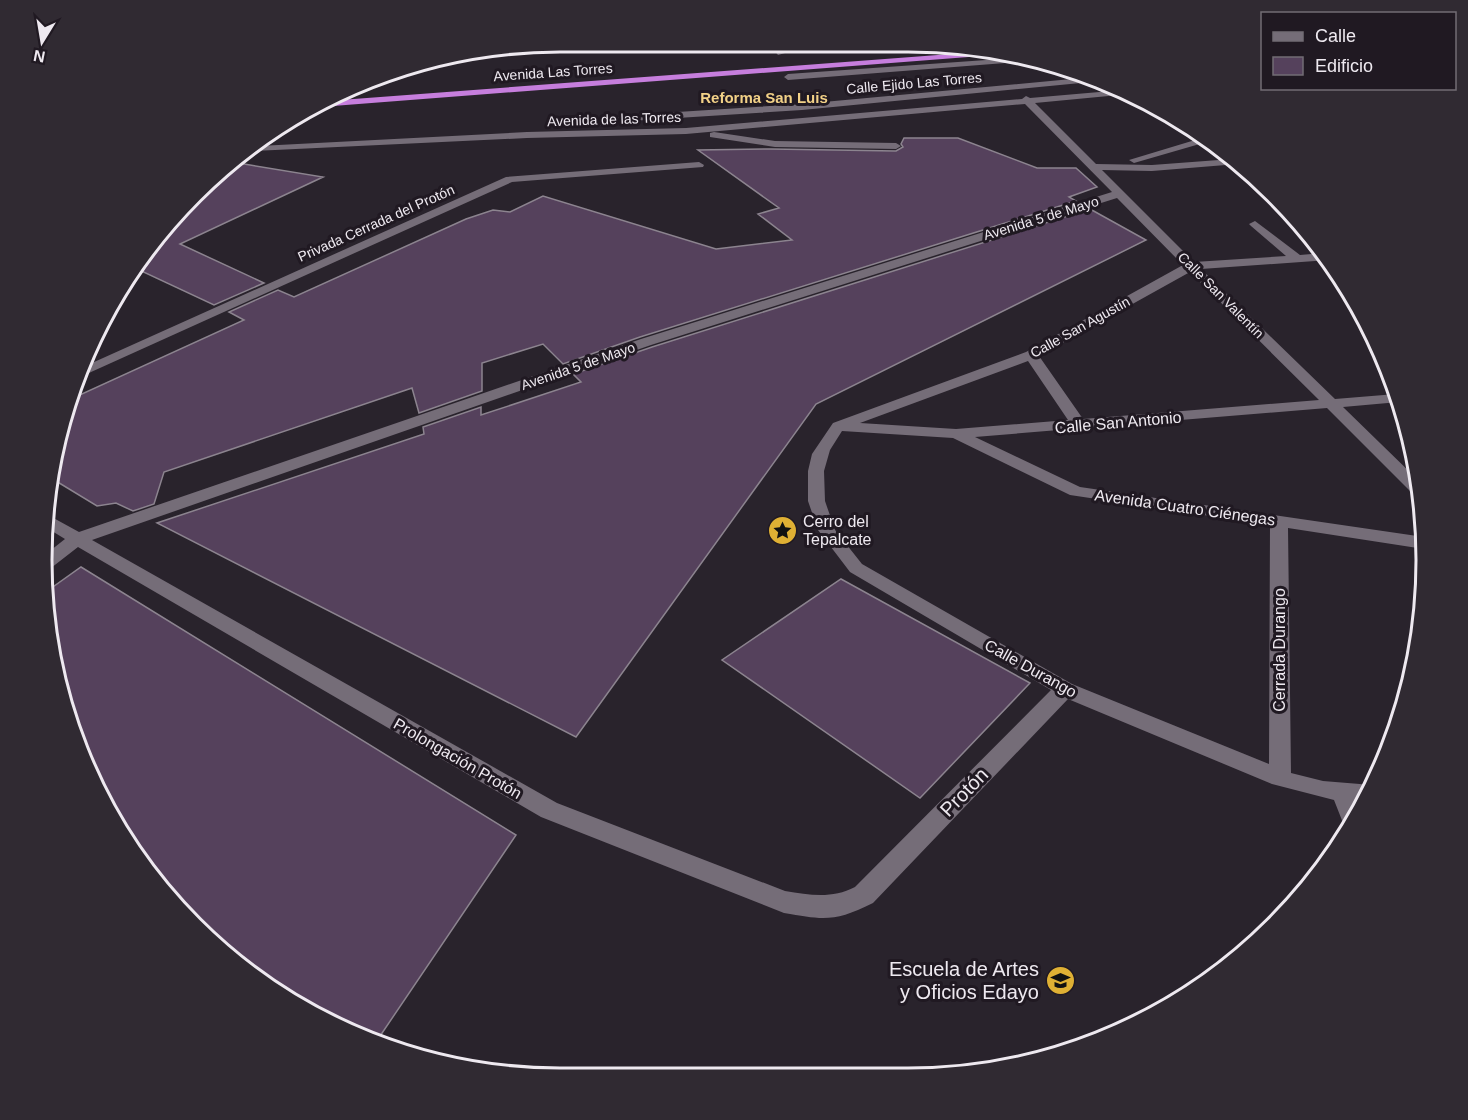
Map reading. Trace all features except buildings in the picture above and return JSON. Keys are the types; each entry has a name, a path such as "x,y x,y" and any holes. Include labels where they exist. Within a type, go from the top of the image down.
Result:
{"highway":[{"name":"Avenida Las Torres","path":"363,93 923,53"},
{"name":"Avenida Las Torres","path":"342,102 961,56"}],"street":[{"path":"793,87 787,75 1002,61"},
{"name":"Calle Ejido Las Torres","path":"527,135 630,118 802,107 1076,81"},
{"name":"Avenida de las Torres","path":"263,149 527,135 686,130 1108,94"},
{"path":"798,97 802,107"},
{"name":"Calle San Valentín","path":"1026,99 1191,266 1409,480"},
{"path":"686,130 775,144 896,146"},
{"path":"1094,167 1145,159 1197,143"},
{"path":"1094,167 1152,168 1224,163"},
{"name":"Privada Cerrada del Protón","path":"90,369 510,179 699,165"},
{"name":"Avenida 5 de Mayo","path":"52,558 77,539 646,342 1121,193"},
{"path":"1256,224 1297,259"},
{"name":"Calle San Agustín","path":"838,426 1031,355 1191,266 1316,258"},
{"path":"1031,355 1079,425"},
{"name":"Calle San Antonio","path":"838,426 956,434 1389,399"},
{"name":"Calle Durango","path":"838,426 821,453 815,478 815,501 822,525 836,547 856,568 1065,689 1280,778 1314,789 1343,794 1358,793"},
{"name":"Avenida Cuatro Ciénegas","path":"956,434 1076,491 1414,542"},
{"name":"Cerrada Durango","path":"1279,521 1280,778"},
{"name":"Prolongación Protón","path":"54,524 549,810 784,902 815,907 843,906 864,895"},
{"name":"Protón","path":"864,895 1065,689"},
{"path":"1343,794 1349,811"}],"place":[{"name":"Cerro del Tepalcate","path":"782,530"},
{"name":"Escuela de Artes y Oficios Edayo","path":"1060,980"}],"district":[{"name":"Reforma San Luis","path":"764,98"}]}
